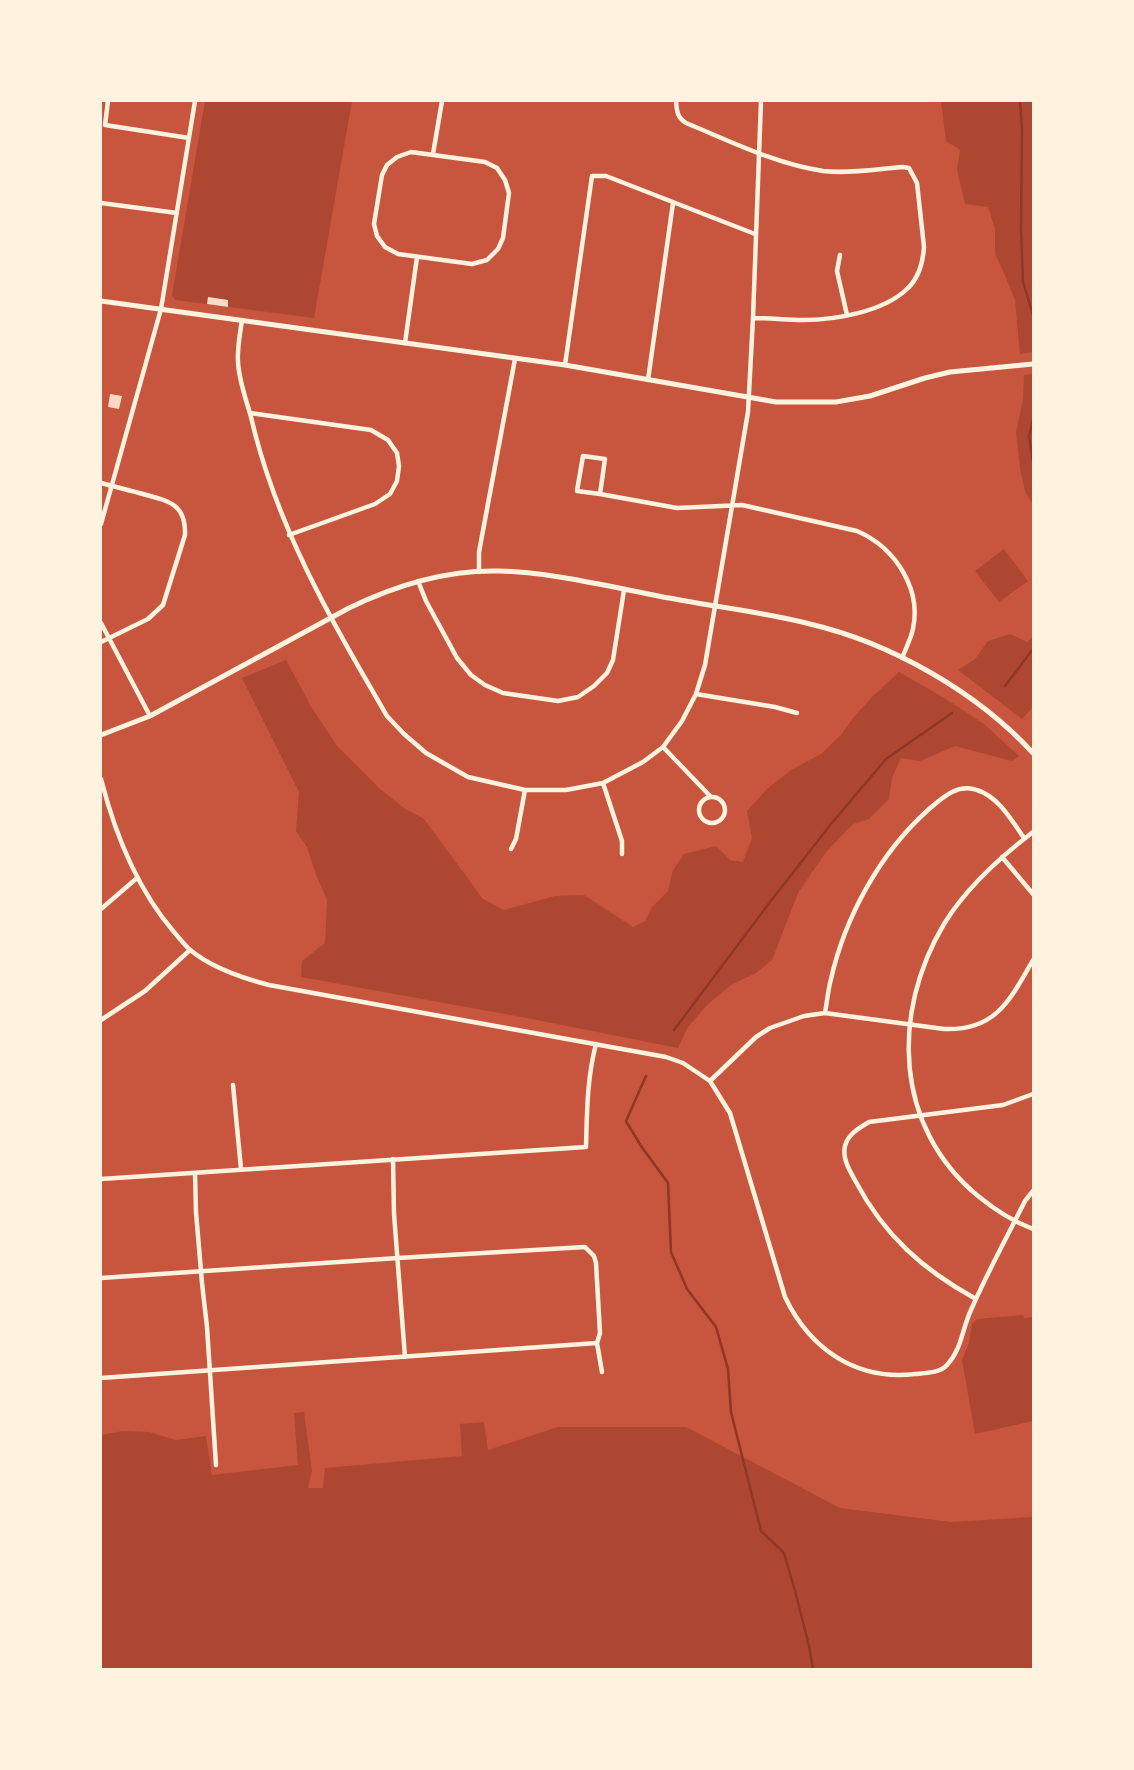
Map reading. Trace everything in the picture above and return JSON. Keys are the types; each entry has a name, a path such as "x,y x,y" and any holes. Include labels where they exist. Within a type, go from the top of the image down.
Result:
{"street":[{"path":"108,101 105,125 189,138"},
{"path":"101,524 161,309 195,101"},
{"path":"433,154 442,101"},
{"path":"676,101 677,114 686,123 802,167 825,171 903,167 909,168 917,183 924,247 922,264 915,279 908,288 894,299 847,315 802,320 753,318"},
{"path":"242,320 238,345 241,383 265,471 289,535 307,572 387,716 426,753 468,777 525,790 566,790 603,783 642,762 664,746 682,721 696,694 704,665 748,412 761,101"},
{"path":"411,152 485,162 497,168 505,180 509,193 503,238 498,249 487,260 472,264 417,257 398,254 385,247 377,236 374,224 382,175 387,165 397,157 411,152"},
{"path":"565,365 592,176 606,176 756,234"},
{"path":"101,203 177,213"},
{"path":"648,380 673,203"},
{"path":"840,255 837,271 847,315"},
{"path":"405,343 417,257"},
{"path":"101,301 565,365 776,402 836,402 870,396 950,372 1033,364"},
{"path":"479,572 479,552 515,359"},
{"path":"250,413 371,430 388,440 397,453 399,466 397,481 390,494 375,504 289,535"},
{"path":"600,494 605,458 583,456 577,491 677,508 742,505 856,531 883,547 904,571 913,598 914,608 911,635 902,658"},
{"path":"101,483 169,501 180,511 184,521 184,535 163,605 148,620 101,642"},
{"path":"101,735 150,716 363,601 418,581 445,575 498,571 538,575 812,624 868,643 936,676 1000,722 1033,753"},
{"path":"418,581 426,601 457,658 471,675 485,685 503,692 558,701 578,696 594,686 607,673 613,660 624,590"},
{"path":"101,623 150,716"},
{"path":"696,694 775,707 797,713"},
{"path":"664,746 712,797 722,800 726,807 723,818 714,823 703,819 699,809 702,802 712,797"},
{"path":"101,779 119,836 137,878 157,910 190,950 241,978 269,985 666,1056 683,1063 710,1081 730,1113 780,1284 793,1315 813,1340 834,1357 871,1372 899,1376 932,1372 946,1367 957,1354 966,1322 976,1299 1014,1222 1033,1191"},
{"path":"603,783 622,841 622,854"},
{"path":"825,1013 830,980 855,911 882,864 908,831 946,794 962,788 976,789 984,793 1001,807 1024,838"},
{"path":"511,849 516,839 525,790"},
{"path":"1033,832 983,875 963,897 944,924 930,950 919,980 912,1004 908,1041 910,1080 920,1116 934,1147 964,1186 1014,1222 1033,1229"},
{"path":"1002,857 1033,894"},
{"path":"101,909 137,878"},
{"path":"101,1020 145,991 190,950"},
{"path":"710,1081 745,1046 770,1028 804,1016 825,1013 956,1030 975,1026 1001,1010 1010,1000 1033,960"},
{"path":"101,1179 586,1147 587,1097 596,1044"},
{"path":"233,1085 241,1169"},
{"path":"976,1299 936,1275 910,1254 887,1230 867,1204 845,1162 845,1146 853,1132 869,1122 1004,1105 1033,1094"},
{"path":"393,1159 394,1214 405,1357"},
{"path":"195,1173 196,1212 207,1327 216,1465"},
{"path":"101,1278 586,1247 594,1256 596,1263 600,1333 597,1343 602,1372"},
{"path":"101,1378 597,1343"}],"shaded area":[{"path":"205,101 352,101 314,318 175,300 172,295"},
{"path":"941,101 1033,101 1033,352 1020,354 1015,300 995,254 995,229 988,207 965,204 957,170 960,150 946,141"},
{"path":"1033,374 1033,504 1026,494 1020,469 1016,432 1023,400 1024,375"},
{"path":"1004,549 1028,581 999,602 975,571"},
{"path":"1010,634 1027,642 1033,637 1033,707 1022,719 958,670 975,659 988,641"},
{"path":"286,660 312,708 337,746 380,789 404,808 424,819 483,899 504,910 555,896 584,895 633,927 645,921 652,907 668,891 673,870 684,854 716,846 730,860 743,862 752,838 747,811 767,789 791,770 821,754 841,735 853,718 873,696 899,672 984,724 1019,756 1012,761 955,746 920,761 901,758 892,778 889,799 869,819 853,824 826,852 798,893 772,960 756,973 731,985 708,1004 688,1027 678,1048 301,977 302,961 325,943 327,900 307,847 296,831 299,792 242,678"},
{"path":"1023,1315 1024,1318 1033,1317 1033,1421 975,1434 962,1360 969,1343 972,1324 977,1319"},
{"path":"304,1412 312,1471 308,1488 323,1488 325,1468 462,1456 460,1424 484,1422 488,1450 558,1427 686,1427 840,1508 951,1522 1033,1517 1033,1669 101,1669 101,1435 123,1431 149,1432 176,1440 206,1436 212,1475 298,1465 294,1413"}],"building":[{"path":"208,297 228,300 228,307 207,304"},
{"path":"110,394 122,396 119,409 108,407"}],"waterway":[{"path":"1020,101 1022,129 1021,230 1023,282 1033,315"},
{"path":"1033,420 1029,436 1033,462"},
{"path":"1005,686 1033,649"},
{"path":"674,1030 831,824 886,759 952,713"},
{"path":"646,1076 626,1121 641,1146 668,1183 671,1252 687,1289 716,1327 728,1369 731,1412 761,1531 784,1553 809,1646 813,1669"}]}
